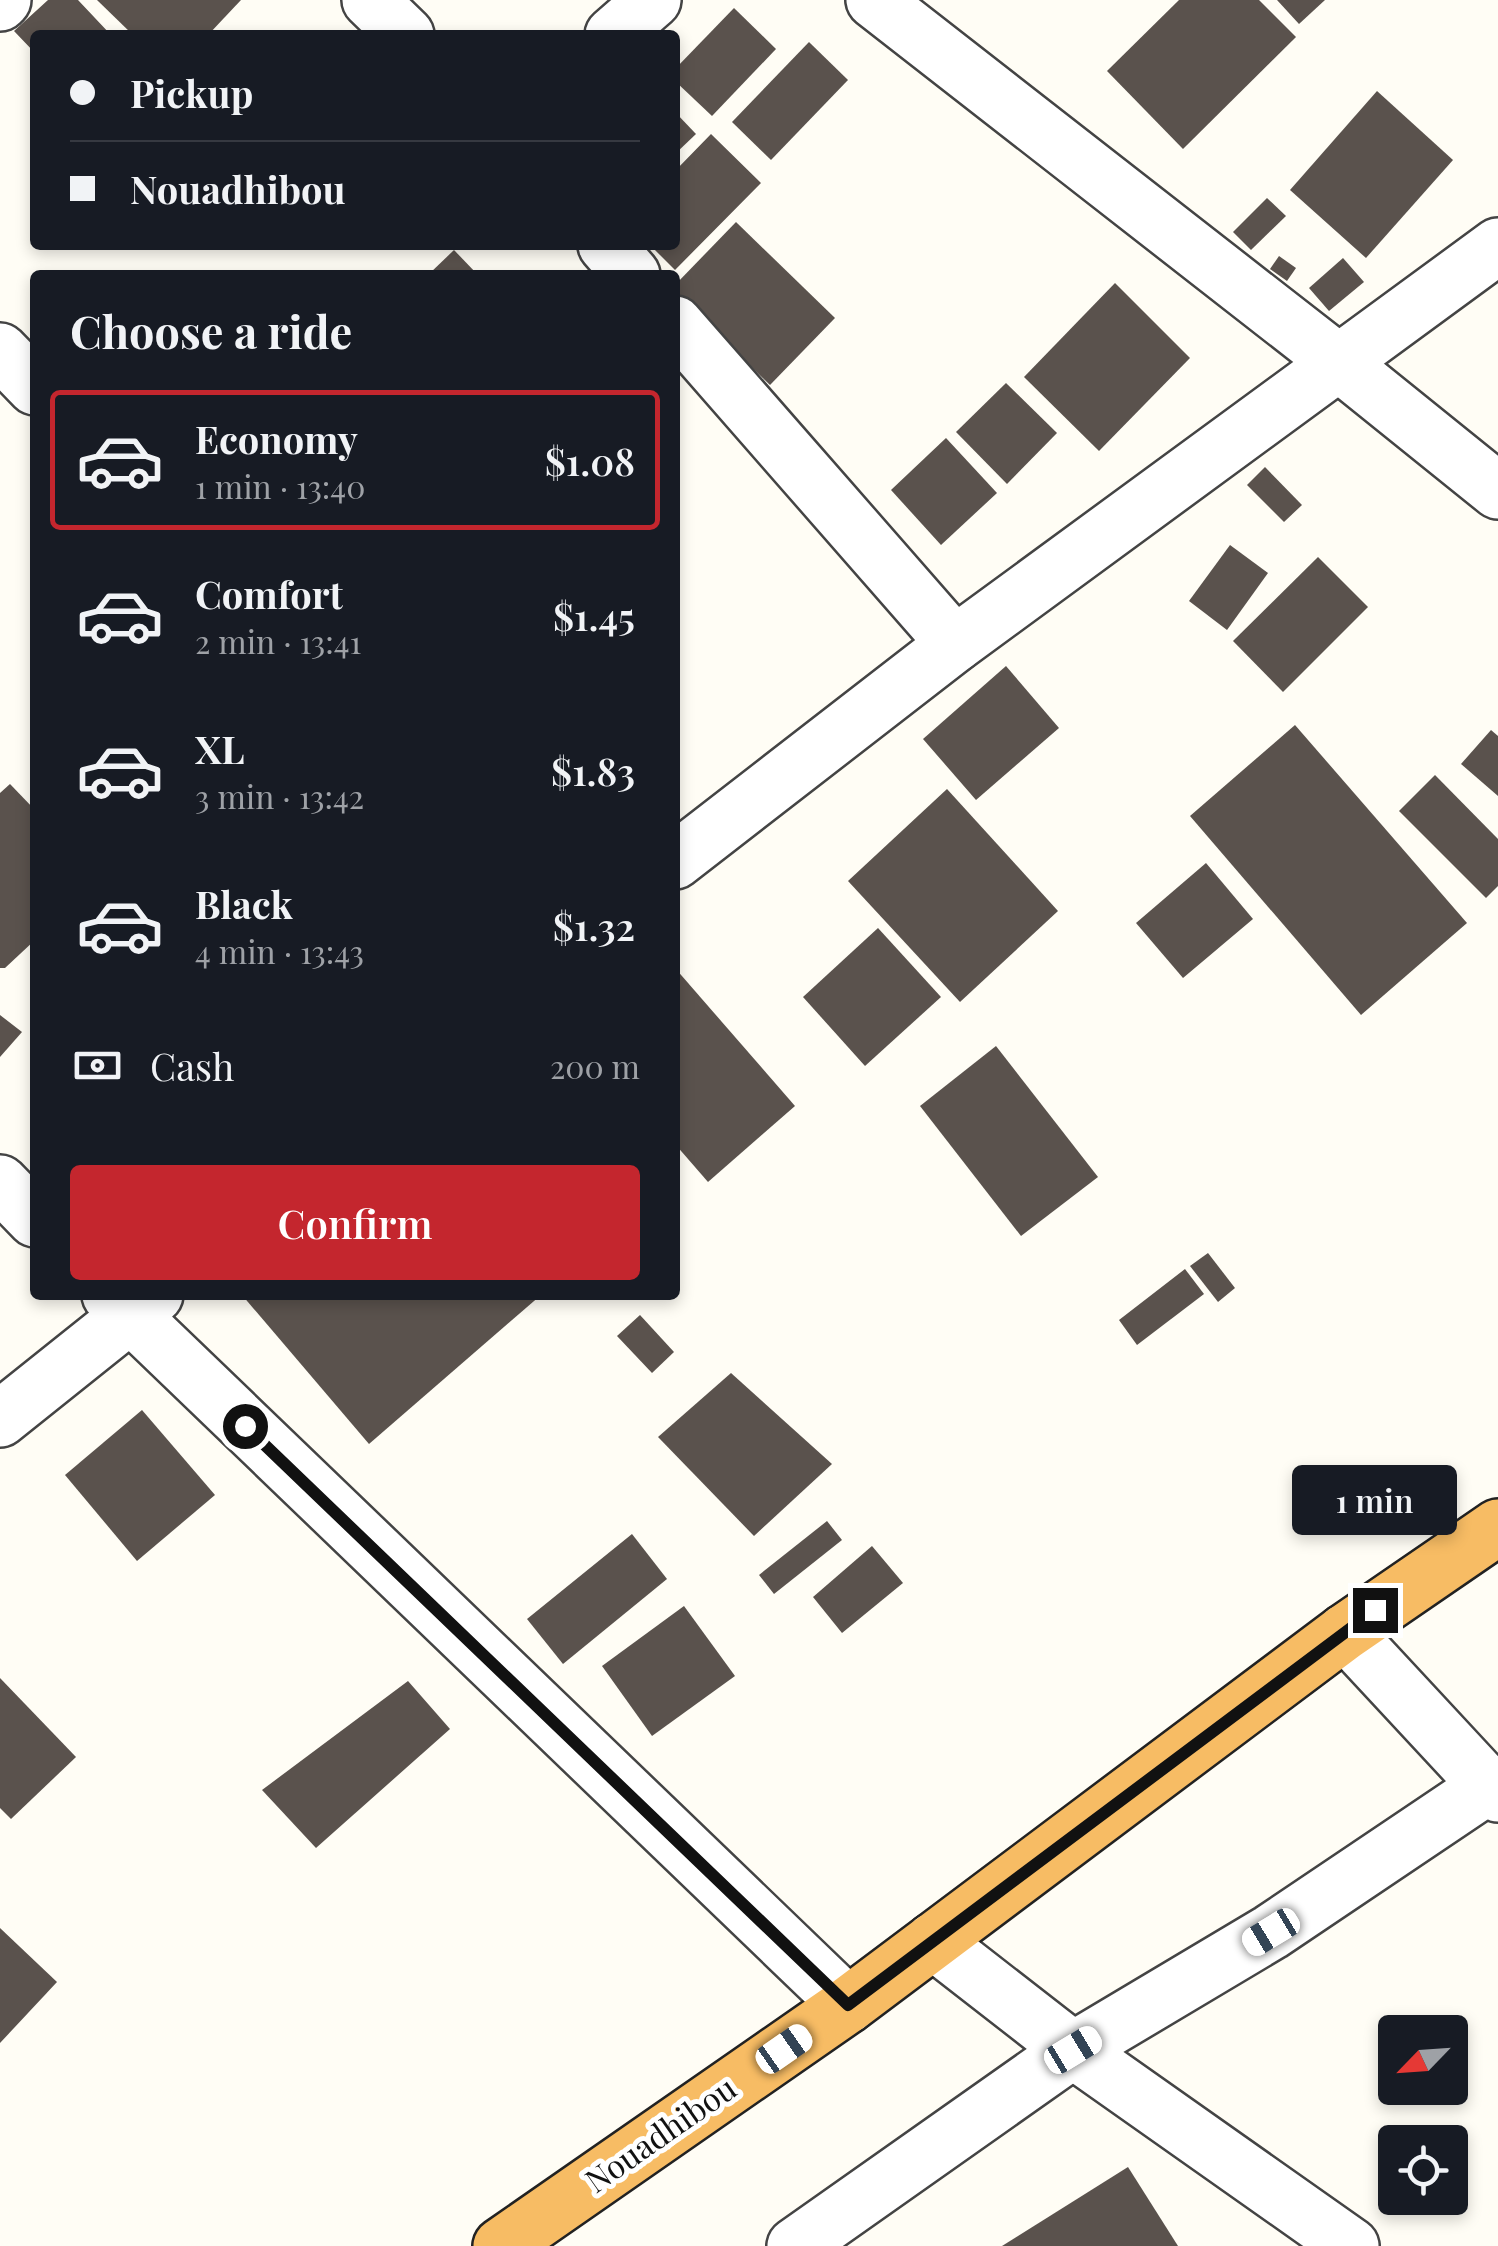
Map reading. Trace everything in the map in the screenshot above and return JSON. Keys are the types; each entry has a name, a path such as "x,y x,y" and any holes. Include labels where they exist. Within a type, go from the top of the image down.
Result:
{"highway":[{"name":"Nouadhibou","path":"501,2246 848,2005 1344,1632 1498,1526"}],"street":[{"path":"370,0 401,30"},
{"path":"619,30 653,0"},
{"path":"874,0 1498,491"},
{"path":"680,857 955,644 1498,246"},
{"path":"610,250 628,270"},
{"path":"680,330 955,644"},
{"path":"0,351 30,381"},
{"path":"0,1183 30,1213"},
{"path":"0,1419 132,1302 848,2005"},
{"path":"795,2246 1073,2050 1271,1932 1493,1790 1344,1632"},
{"path":"933,1941 1073,2050 1351,2246"}],"building":[{"path":"48,0 78,0 106,30 30,30 30,48 14,31"},
{"path":"97,0 241,0 213,30 128,30"},
{"path":"1179,0 1259,0 1296,37 1183,149 1107,71"},
{"path":"1277,0 1325,0 1299,24"},
{"path":"734,8 776,49 712,116 680,86 680,64"},
{"path":"809,42 848,80 771,160 732,122"},
{"path":"1377,91 1453,160 1366,258 1290,190"},
{"path":"680,117 696,134 680,149"},
{"path":"711,134 761,183 675,270 655,250 680,250 680,166"},
{"path":"1267,198 1286,216 1251,250 1233,232"},
{"path":"736,222 835,318 770,385 680,298 680,280"},
{"path":"454,250 473,270 433,270"},
{"path":"1279,256 1296,268 1287,281 1270,269"},
{"path":"1343,258 1364,282 1329,311 1309,288"},
{"path":"1115,283 1190,358 1099,451 1024,377"},
{"path":"1006,383 1057,433 1007,484 956,432"},
{"path":"946,438 997,493 941,545 891,490"},
{"path":"1265,467 1302,505 1284,522 1247,485"},
{"path":"1230,545 1268,573 1227,630 1189,601"},
{"path":"1318,557 1368,607 1283,692 1233,641"},
{"path":"1006,666 1059,728 976,800 923,739"},
{"path":"1295,725 1467,923 1361,1015 1190,816"},
{"path":"1491,730 1498,736 1498,796 1461,764"},
{"path":"1435,775 1498,839 1498,886 1486,898 1399,811"},
{"path":"10,784 30,805 30,945 5,968 0,968 0,793"},
{"path":"947,789 1058,911 960,1002 848,881"},
{"path":"1206,863 1253,919 1183,978 1136,923"},
{"path":"878,928 941,997 865,1066 803,997"},
{"path":"680,974 795,1106 708,1182 680,1150"},
{"path":"0,1015 22,1032 0,1057"},
{"path":"996,1046 1098,1177 1021,1236 920,1106"},
{"path":"1208,1253 1235,1288 1218,1302 1190,1266"},
{"path":"1185,1269 1204,1294 1137,1345 1119,1320"},
{"path":"246,1300 535,1300 369,1444"},
{"path":"640,1315 674,1352 652,1373 617,1336"},
{"path":"731,1373 832,1464 754,1536 658,1437"},
{"path":"142,1410 215,1495 137,1561 65,1475"},
{"path":"827,1521 842,1540 774,1594 759,1575"},
{"path":"632,1534 667,1579 563,1664 527,1619"},
{"path":"872,1546 903,1583 842,1633 813,1597"},
{"path":"684,1606 735,1676 652,1736 602,1666"},
{"path":"0,1678 76,1757 11,1819 0,1808"},
{"path":"408,1681 450,1729 316,1848 262,1790"},
{"path":"0,1928 57,1982 0,2043"},
{"path":"1128,2167 1178,2246 1002,2246"}],"route":[{"path":"245,1426 848,2005 1375,1610"}]}
